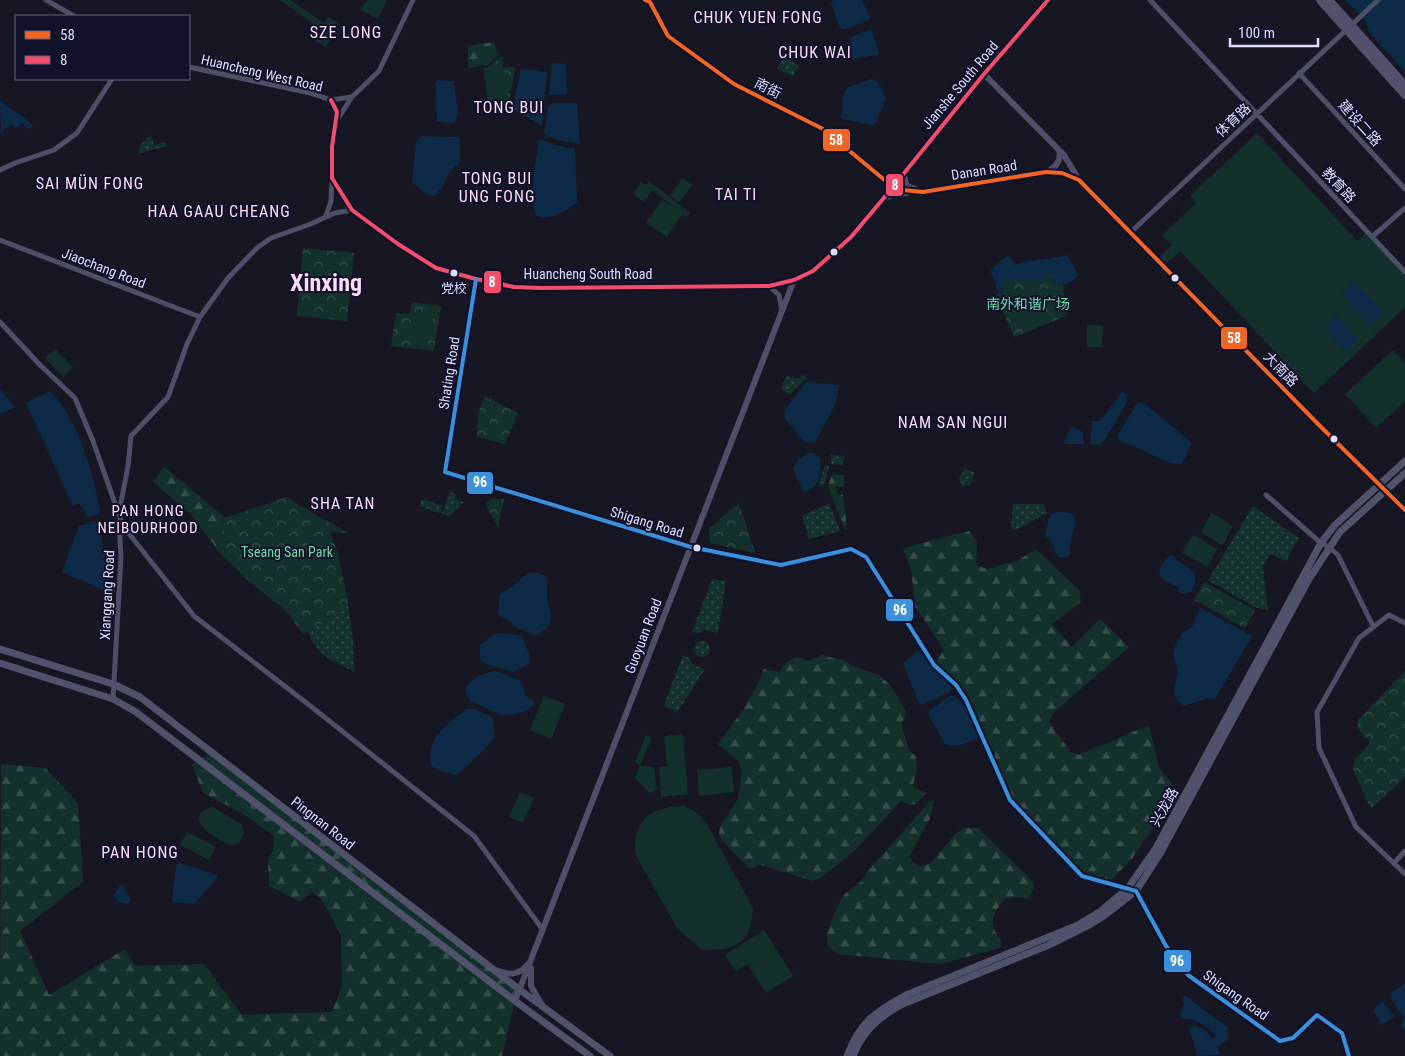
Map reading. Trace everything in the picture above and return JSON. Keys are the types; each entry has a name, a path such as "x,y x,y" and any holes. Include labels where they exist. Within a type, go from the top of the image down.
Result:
{"main road":[{"path":"1320,0 1405,85"},
{"path":"1329,0 1405,95"},
{"name":"兴龙路","path":"847,1056 852,1042 861,1028 875,1013 888,1005 906,995 1078,925 1101,911 1128,888 1156,848 1322,543 1335,526 1405,461"},
{"name":"兴龙路","path":"853,1056 867,1032 885,1014 903,1004 1073,934 1105,915 1136,891 1161,852 1309,579 1329,547 1340,532 1405,473"},
{"name":"Pingnan Road","path":"0,650 114,684 140,697 546,1010 610,1056"},
{"name":"Pingnan Road","path":"0,663 113,699 136,712 590,1056"}],"street":[{"path":"46,0 72,15"},
{"path":"337,121 352,97 379,71 413,0"},
{"name":"南街","path":"645,0 650,2 668,36 734,84 823,129 893,188"},
{"name":"Jianshe South Road","path":"893,188 984,74 1048,0"},
{"name":"教育路","path":"1150,0 1405,272"},
{"name":"体育路","path":"1130,233 1378,0"},
{"name":"Huancheng West Road","path":"190,67 310,93 331,100"},
{"name":"建设二路","path":"1299,73 1405,189"},
{"name":"大南路","path":"984,74 1064,155 1079,180 1130,233 1405,510"},
{"path":"0,170 54,150 77,133 111,80"},
{"path":"326,216 331,201 332,148 337,121 337,112 331,100 352,97"},
{"path":"1046,172 1057,165 1060,157 1058,149"},
{"path":"906,172 904,176 906,185 923,192"},
{"name":"Danan Road","path":"893,188 923,192 1046,172 1062,173 1079,180"},
{"name":"Huancheng South Road","path":"332,178 352,210 399,245 436,268 514,287 541,288 769,286 794,280 813,271 851,237 893,188"},
{"path":"881,202 888,196 895,194 923,192"},
{"path":"1372,237 1405,208"},
{"name":"Xianggang Road","path":"113,699 122,556 119,514 128,466 131,436 168,397 187,344 200,317 228,278 257,248 271,238 308,225 335,212 352,210"},
{"name":"Jiaochang Road","path":"0,240 200,317"},
{"name":"Shating Road","path":"445,472 476,279"},
{"name":"Guoyuan Road","path":"515,1001 794,280"},
{"path":"769,286 779,295 782,311"},
{"path":"0,322 40,365 75,398 93,441 123,526 194,616 474,836 543,930"},
{"name":"Shigang Road","path":"445,472 691,547 781,565 850,549 866,557 934,665 956,686 966,700 1010,800 1082,876 1136,891 1166,946 1188,975 1280,1041 1293,1038 1317,1015 1342,1033 1349,1056"},
{"path":"1266,495 1338,555 1373,626"},
{"path":"1405,623 1389,615 1359,638 1317,712 1319,748 1356,827 1405,874"},
{"path":"1394,863 1405,851"},
{"path":"490,967 512,975 526,967 532,958"},
{"path":"532,958 531,986 546,1010"}],"green space":[{"path":"280,0 290,0 324,23 320,29"},
{"path":"367,0 387,0 378,19 361,10"},
{"path":"328,17 339,23 326,47 315,41"},
{"path":"494,42 498,56 487,65 468,68 468,46"},
{"path":"499,57 503,57 503,67 513,67 515,69 509,101 507,104 488,106 484,68 488,68"},
{"path":"783,57 799,65 793,76 777,69"},
{"path":"504,68 508,102 489,105 485,70"},
{"path":"1257,133 1357,241 1367,232 1405,272 1405,307 1314,393 1180,251 1163,266 1156,260 1172,245 1162,235 1196,203 1190,196"},
{"path":"151,135 154,145 166,142 167,146 137,154 141,144"},
{"path":"683,178 692,185 679,202 670,195"},
{"path":"649,181 690,213 687,217 682,214 667,237 646,223 662,200 677,209 652,190 644,202 633,195 641,182 646,185"},
{"path":"303,248 354,253 347,321 297,316"},
{"name":"南外和谐广场","path":"1051,274 1054,277 1051,282 1063,285 1066,316 1014,337 996,295 1003,291 1006,279 1045,279"},
{"path":"1036,298 1044,321 1028,327 1020,304"},
{"path":"412,302 441,306 434,351 391,346 396,313 410,314"},
{"path":"417,314 433,317 427,348 412,345"},
{"path":"1087,325 1103,326 1102,347 1087,347"},
{"path":"55,349 73,367 63,377 45,358"},
{"path":"1393,350 1405,363 1405,401 1376,428 1345,394"},
{"path":"802,375 807,377 789,395 781,388 786,376 798,379"},
{"path":"485,396 518,413 505,444 477,437 478,413"},
{"path":"831,454 844,456 842,465 831,464"},
{"path":"825,465 829,466 825,484 818,487"},
{"path":"164,467 226,518 239,514 222,545 220,553 191,514 153,482"},
{"path":"965,468 975,473 970,485 962,486 959,479"},
{"path":"832,474 844,475 844,487 835,486 835,489 839,494 843,495 847,529 845,530 828,486"},
{"path":"450,492 456,494 455,499 464,502 449,516 442,513"},
{"name":"Tseang San Park","path":"286,497 348,533 330,532 338,554 348,602 335,616 303,634 286,611 250,582 220,553 226,518"},
{"path":"490,498 504,499 498,527 486,505"},
{"path":"422,499 443,506 440,513 419,506"},
{"path":"739,503 755,553 710,543 709,528"},
{"path":"829,503 840,531 809,539 802,516"},
{"path":"1013,504 1044,504 1047,513 1016,530 1011,529"},
{"path":"1253,506 1299,538 1286,561 1270,554 1263,567 1268,610 1254,607 1208,580"},
{"path":"1211,513 1233,526 1222,545 1201,532"},
{"path":"969,531 977,542 976,565 987,569 1017,561 1036,549 1079,590 1081,602 1052,624 1072,647 1100,619 1129,647 1052,714 1049,722 1071,752 1079,755 1149,725 1159,767 1173,785 1153,828 1131,860 1108,883 1082,876 1010,800 966,700 956,685 934,665 944,650 915,606 911,569 903,548"},
{"path":"1193,535 1218,549 1207,567 1182,553"},
{"path":"712,579 726,581 718,633 704,630 699,633 692,632"},
{"path":"1204,582 1255,610 1245,628 1194,600"},
{"path":"348,602 353,639 354,672 326,657 316,647 308,631 335,616"},
{"path":"699,641 705,641 710,646 708,655 699,657 694,652 694,646"},
{"path":"683,655 689,658 692,664 705,669 677,713 664,705"},
{"path":"822,655 845,661 852,666 879,675 890,685 906,711 902,723 903,731 909,750 916,757 917,768 913,787 926,793 916,804 910,805 901,801 855,850 821,878 813,881 757,864 755,867 749,868 722,840 719,835 720,827 738,799 742,770 739,762 718,744 744,708 764,669 779,672 787,662 796,657 809,661"},
{"path":"1405,671 1405,777 1372,808 1353,769 1354,761 1369,744 1369,740 1360,731 1358,722"},
{"path":"544,696 565,704 551,739 530,730"},
{"path":"683,734 688,794 661,797 659,767 667,766 664,736"},
{"path":"646,735 652,738 640,765 635,762"},
{"path":"211,753 520,990 515,1001 502,1056 0,1056 1,764 45,768 78,803 83,882 20,931 49,995 125,949 135,966 204,964 242,1015 332,1012 342,986 341,935 322,900 312,892 300,902 269,886 268,862 273,850 274,836 242,813 203,793 192,764"},
{"path":"640,766 654,767 657,790 650,793 635,778"},
{"path":"732,767 734,792 699,796 697,770"},
{"path":"520,792 534,798 523,823 509,817"},
{"path":"934,800 930,818 909,857 913,862 919,866 931,863 955,834 964,828 978,828 1033,882 1034,888 1028,899 1020,897 1006,898 994,915 994,929 1002,942 1000,948 940,964 836,953 828,945 827,935 843,896 863,880 867,872 929,802"},
{"path":"684,806 695,811 706,823 753,908 749,930 745,938 740,943 724,949 702,950 678,929 635,854 637,832 646,817 662,809"},
{"path":"210,807 242,825 244,832 239,842 231,845 204,829 200,824 199,818 202,812"},
{"path":"187,832 216,847 209,860 180,845"},
{"path":"764,930 793,976 766,993 748,964 736,971 725,955"}],"water":[{"path":"833,0 862,0 870,17 869,20 843,30 840,28 831,4"},
{"path":"1344,0 1405,0 1405,72 1369,32 1366,22 1356,10"},
{"path":"871,29 879,53 877,55 852,59 851,37"},
{"path":"552,63 566,64 567,94 549,95"},
{"path":"521,69 547,72 542,126 512,109"},
{"path":"871,79 881,87 886,99 875,124 842,119 840,117 845,91 849,87"},
{"path":"438,80 453,81 454,83 458,114 454,123 437,121 435,83"},
{"path":"0,100 33,126 28,129 22,123 16,129 11,123 1,134"},
{"path":"552,103 577,104 580,144 557,140 544,134 548,107"},
{"path":"421,136 458,137 460,139 460,163 450,171 444,185 435,196 425,193 412,182 416,142"},
{"path":"539,139 575,149 577,203 558,214 547,217 536,216 534,208 534,178"},
{"path":"1008,255 1014,261 1014,265 1067,255 1078,276 1066,285 1051,282 1054,277 1051,274 1046,279 1006,279 1003,291 999,294 990,270"},
{"path":"326,275 332,277 334,283 332,289 326,291 320,289 318,283 320,277"},
{"path":"1354,281 1385,313 1370,326 1341,294"},
{"path":"1336,315 1358,339 1346,351 1326,330 1327,324"},
{"path":"805,383 840,385 834,407 815,442 804,442 784,417 785,410"},
{"path":"0,389 15,407 0,414"},
{"path":"50,391 69,417 83,447 97,496 100,511 98,515 87,517 78,503 73,506 26,403"},
{"path":"1123,392 1128,400 1105,440 1101,444 1090,444 1092,421 1100,421 1120,393"},
{"path":"1138,402 1145,404 1191,442 1182,464 1170,463 1119,440 1120,431"},
{"path":"1071,427 1083,432 1084,444 1064,443"},
{"path":"808,453 813,453 820,458 820,475 817,483 804,493 793,469 796,462"},
{"path":"1064,512 1071,514 1074,518 1075,523 1070,554 1066,558 1058,557 1054,546 1045,536 1052,513"},
{"path":"89,521 100,521 108,592 62,572 79,526 88,524"},
{"path":"1172,555 1194,573 1196,577 1195,584 1191,592 1183,594 1177,591 1178,587 1166,582 1160,576 1161,566"},
{"path":"528,573 541,574 547,583 547,599 551,618 547,628 537,635 514,626 498,613 500,594"},
{"path":"1200,608 1252,636 1215,699 1208,698 1184,706 1177,701 1174,692 1178,671 1173,655 1182,633 1192,627"},
{"path":"499,633 523,637 530,663 513,672 486,664 480,660 480,645 494,634"},
{"path":"922,651 952,688 950,692 922,705 919,703 903,664 916,652"},
{"path":"495,671 520,680 526,696 535,702 529,709 520,713 505,715 496,713 470,700 466,693 466,688 469,684 484,674"},
{"path":"951,695 956,697 965,706 978,739 953,746 945,744 928,714 930,710"},
{"path":"467,709 475,709 493,718 495,736 485,749 457,775 440,771 431,766 432,747 435,739 445,726"},
{"path":"180,863 217,875 217,878 194,904 173,902 176,867"},
{"path":"120,885 123,885 130,897 128,904 119,902 114,896"},
{"path":"1404,984 1405,1031 1401,1025 1404,1018 1391,998 1392,992"},
{"path":"1186,996 1227,1027 1228,1039 1218,1047 1219,1055 1198,1056 1189,1029 1194,1025 1205,1030 1212,1039 1216,1036 1201,1023 1183,1019 1179,1015 1184,1005 1183,997"},
{"path":"1382,1001 1394,1017 1381,1025 1373,1010"}],"transit line":[{"name":"58","path":"645,0 650,2 668,36 734,84 823,129 893,187 923,192 1046,172 1062,173 1079,180 1405,510"},
{"name":"8","path":"331,100 337,112 332,147 332,178 352,210 398,244 436,268 514,287 769,286 794,280 813,271 851,237 984,74 1048,0"},
{"name":"96","path":"476,279 445,472 691,547 781,565 851,549 866,557 934,665 956,685 966,700 1010,800 1082,876 1136,891 1166,946 1188,975 1280,1041 1293,1038 1317,1015 1342,1033 1349,1056"}],"place":[{"name":"党校","path":"454,273"}],"district":[{"name":"CHUK YUEN FONG","path":"758,17"},
{"name":"SZE LONG","path":"346,32"},
{"name":"CHUK WAI","path":"815,52"},
{"name":"TONG BUI","path":"509,107"},
{"name":"SAI MÜN FONG","path":"90,183"},
{"name":"TONG BUI UNG FONG","path":"497,187"},
{"name":"TAI TI","path":"736,194"},
{"name":"HAA GAAU CHEANG","path":"219,211"},
{"name":"Xinxing","path":"326,283"},
{"name":"NAM SAN NGUI","path":"953,422"},
{"name":"SHA TAN","path":"343,503"},
{"name":"PAN HONG NEIBOURHOOD","path":"148,520"},
{"name":"PAN HONG","path":"140,852"}]}
